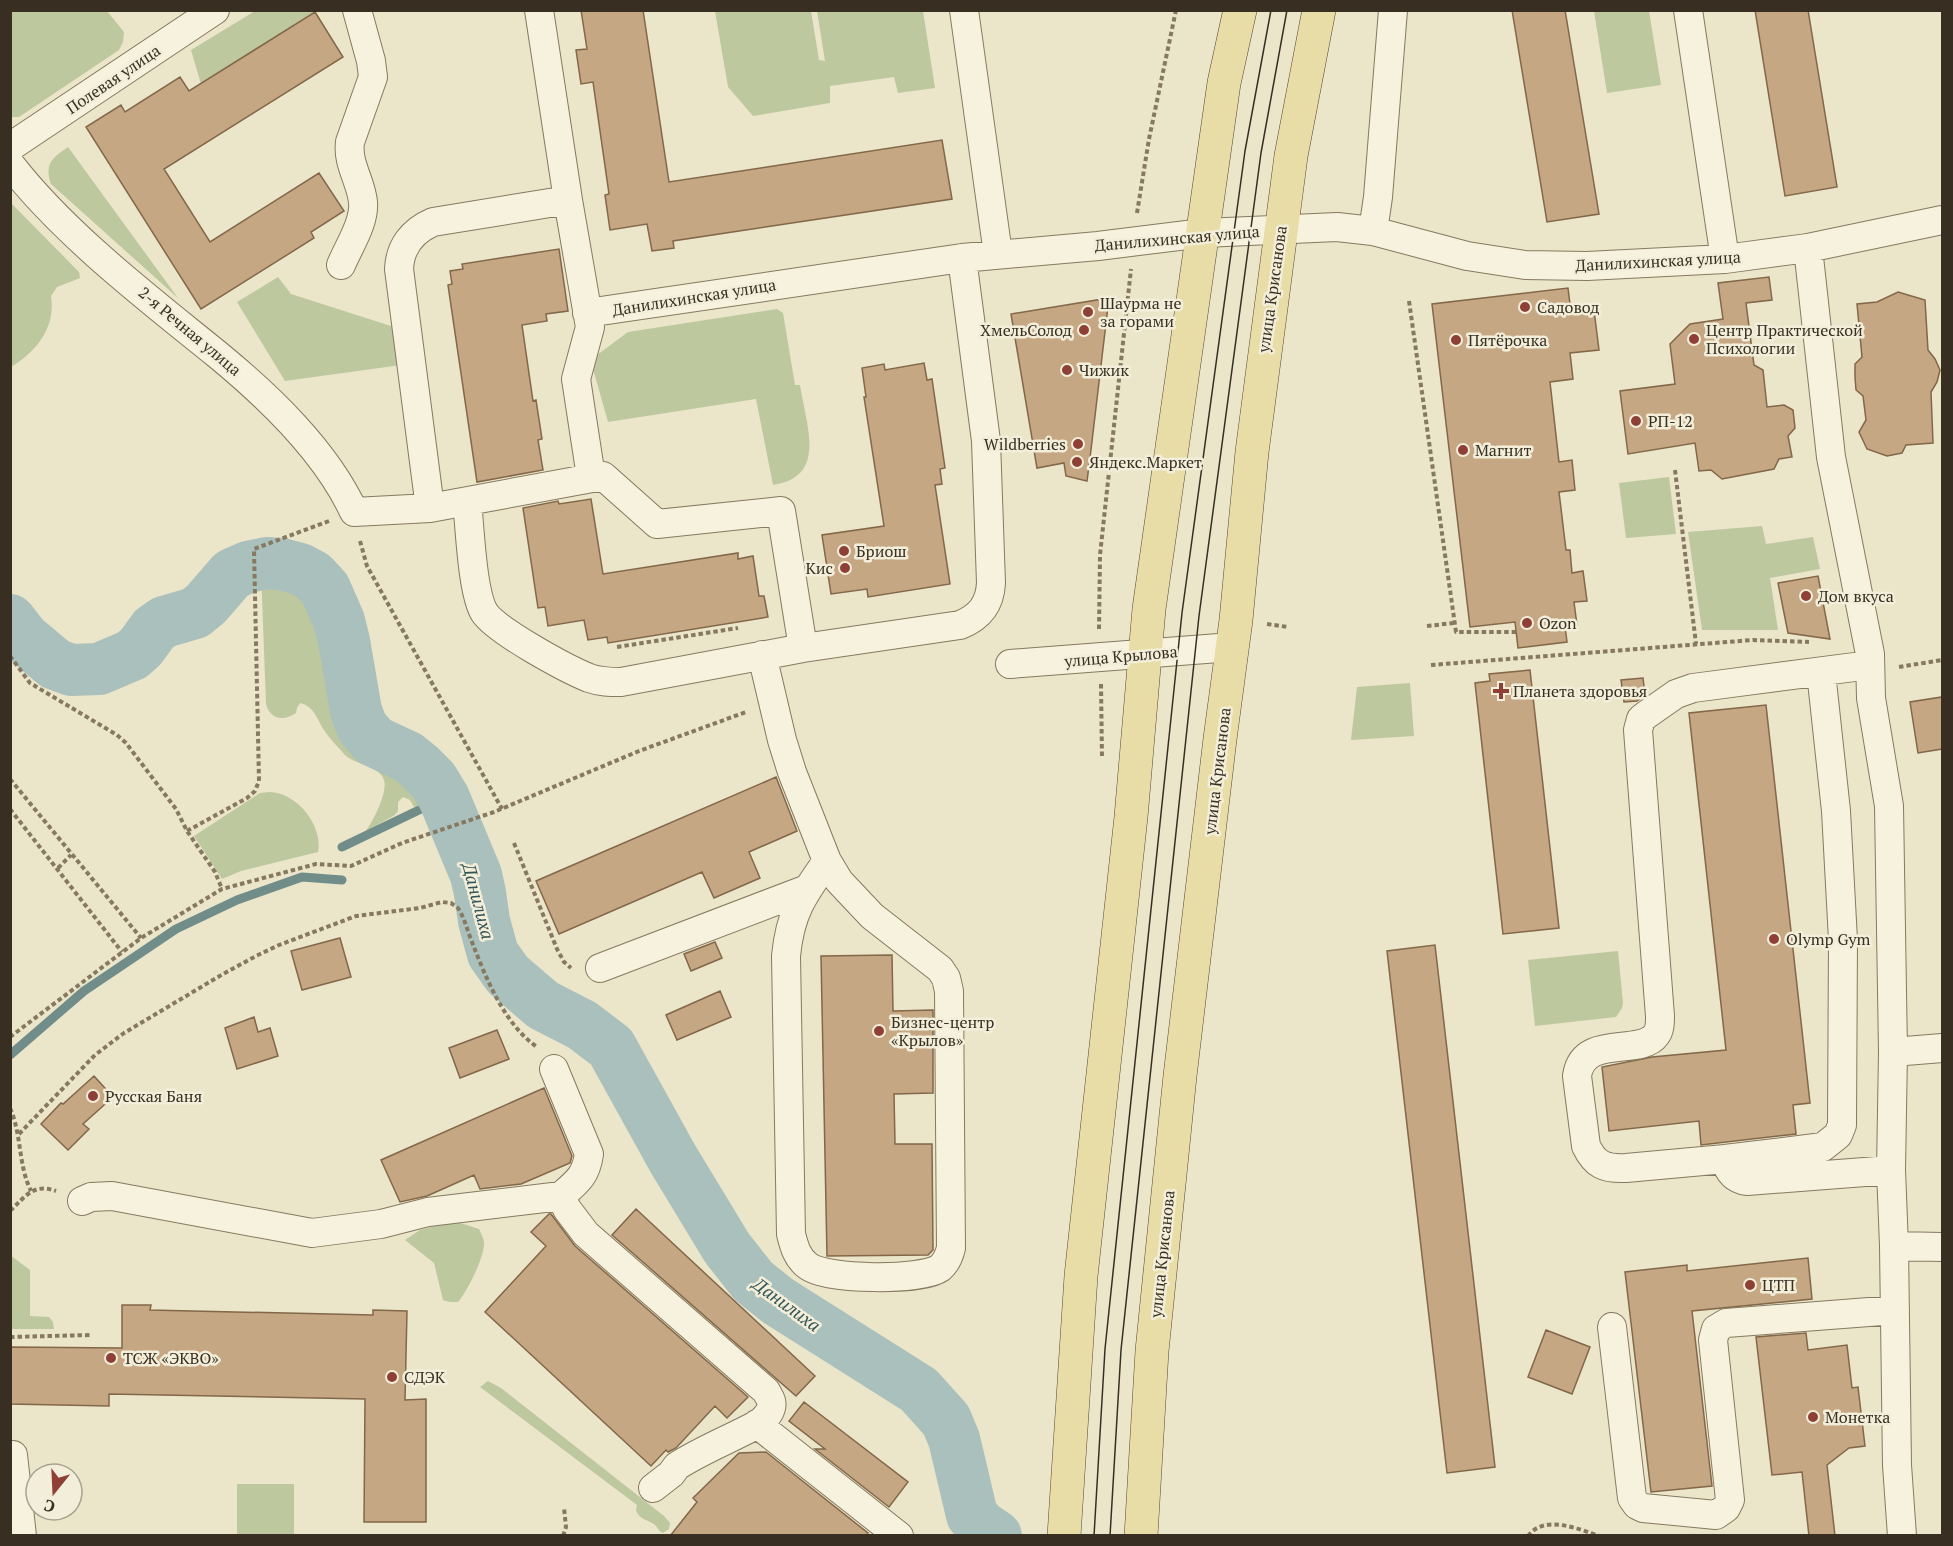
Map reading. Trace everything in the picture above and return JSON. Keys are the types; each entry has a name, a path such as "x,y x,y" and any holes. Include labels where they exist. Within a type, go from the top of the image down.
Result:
{"main road":[{"path":"1064,1536 1081,1276 1131,818 1152,587 1224,82 1240,10"},
{"name":"улица Крисанова","path":"1141,1536 1152,1351 1180,1076 1232,647 1252,452 1291,156 1319,10"}],"street":[{"name":"Полевая улица","path":"10,147 215,10"},
{"path":"341,265 362,212 361,192 348,152 373,77 357,10"},
{"path":"539,10 590,327 576,379 591,477"},
{"path":"964,10 998,254"},
{"path":"1373,231 1378,197 1393,10"},
{"path":"1688,10 1725,259"},
{"name":"2-я Речная улица","path":"10,164 33,191 85,243 234,367 284,415 338,482 354,512"},
{"path":"430,508 399,269 403,249 413,234 433,222 568,200"},
{"name":"Данилихинская улица","path":"587,313 962,258 1203,233 1337,227 1373,231 1467,256 1525,265 1587,266 1725,259 1808,248 1942,220"},
{"path":"1808,248 1831,457 1870,660 1871,698 1889,806 1893,1052 1891,1170 1897,1465 1902,1536"},
{"path":"467,502 478,596 484,612 510,635 590,678 607,682 621,682 762,655 960,624 977,616 988,601 991,583 987,441 962,258"},
{"path":"354,512 430,508 603,476 657,524 781,511 803,648"},
{"name":"улица Крылова","path":"1010,664 1232,647"},
{"path":"762,655 792,772 827,861 839,881 866,910 932,962 946,978 949,991 951,1248 945,1263 929,1272 848,1277 834,1275 808,1266 798,1257 791,1234 786,956 788,933 793,914 827,861"},
{"path":"1821,672 1836,811 1843,940 1842,1125 1838,1135 1824,1147 1612,1169 1599,1165 1586,1146 1577,1076 1578,1067 1584,1058 1595,1051 1648,1041 1656,1035 1660,1026 1639,725 1646,715 1676,694 1693,688 1821,672 1870,660"},
{"path":"600,968 807,889"},
{"path":"1893,1052 1942,1048"},
{"path":"82,1201 91,1197 112,1196 312,1233 381,1224 428,1212 561,1196 583,1176 589,1154 554,1069"},
{"path":"1725,1159 1734,1176 1747,1181 1891,1170"},
{"path":"561,1196 567,1209 586,1234 766,1391 771,1400 771,1409 766,1417 757,1424 677,1466 671,1474 653,1488"},
{"path":"1894,1246 1942,1247"},
{"path":"1612,1328 1632,1498 1642,1508 1716,1515 1726,1508 1730,1500 1713,1340 1716,1329 1726,1323 1895,1310"},
{"path":"757,1424 899,1536"},
{"path":"13,1455 22,1536"}],"path":[{"path":"1136,220 1149,139 1176,10"},
{"path":"1102,759 1100,555 1132,267"},
{"path":"1409,301 1456,632 1516,632"},
{"path":"1675,470 1696,644"},
{"path":"187,831 247,798 255,791 259,781 254,549 354,512 367,566 502,809"},
{"path":"1427,626 1454,623"},
{"path":"1260,624 1288,627"},
{"path":"617,647 741,628"},
{"path":"1431,665 1754,640 1812,642"},
{"path":"10,656 30,683 117,735 126,743 176,809 187,831 215,872 222,889"},
{"path":"1870,660 1884,667 1893,668 1942,660"},
{"path":"10,1036 141,938 222,889 316,864 351,866 402,843 502,809 639,751 721,720 773,704"},
{"path":"10,779 141,938"},
{"path":"10,809 122,952"},
{"path":"514,843 564,962 573,970 592,971 600,968"},
{"path":"58,868 71,855"},
{"path":"19,1134 95,1054 124,1033 223,974 279,945 356,916 420,908 442,902 452,903 458,908 487,976 503,1006 519,1032 546,1054 554,1069"},
{"path":"10,1108 19,1134 24,1177 31,1191"},
{"path":"10,1211 31,1191 46,1187 82,1201"},
{"path":"10,1337 90,1335"},
{"path":"562,1536 566,1527 564,1508"},
{"path":"1528,1536 1540,1527 1552,1525 1564,1525 1599,1536"}],"green space":[{"path":"314,10 315,12 201,84 191,50 255,11"},
{"path":"10,11 107,11 124,32 123,42 119,50 19,117 11,117"},
{"path":"715,11 811,11 819,60 825,61 817,11 923,11 935,88 898,93 894,77 830,86 830,103 753,116 728,87"},
{"path":"1594,11 1649,11 1661,85 1607,93"},
{"path":"68,147 178,298 51,184 49,166"},
{"path":"11,203 79,272 80,278 57,287 51,296 50,318 42,338 28,354 11,367"},
{"path":"278,277 291,294 394,327 401,365 285,381 237,302"},
{"path":"777,309 783,313 795,385 800,385 809,432 807,460 801,472 790,480 773,485 756,399 608,422 592,365 597,355 628,332"},
{"path":"1669,477 1676,534 1626,538 1619,483"},
{"path":"1762,526 1766,544 1813,537 1820,569 1770,578 1778,630 1702,630 1688,532"},
{"path":"277,567 303,576 325,596 337,625 352,714 362,734 421,772 429,782 434,794 424,803 414,807 410,800 403,797 398,802 398,811 395,815 365,832 382,799 385,785 382,775 345,755 326,733 309,707 300,703 296,713 286,718 278,718 271,713 266,704 261,570"},
{"path":"1410,683 1414,736 1351,740 1357,687"},
{"path":"270,792 290,798 306,812 316,831 318,852 241,871 222,879 194,836 260,793"},
{"path":"1618,951 1623,1003 1616,1017 1535,1026 1528,960"},
{"path":"454,1221 479,1229 484,1249 479,1265 466,1290 458,1302 450,1302 443,1300 434,1263 405,1240 420,1230"},
{"path":"10,1255 30,1270 30,1316 49,1317 54,1329 11,1329"},
{"path":"488,1381 501,1388 664,1516 670,1523 669,1529 663,1533 641,1517 636,1511 637,1505 480,1387"},
{"path":"237,1484 294,1484 294,1535 237,1535"}],"building":[{"path":"581,10 643,10 669,182 942,140 952,199 673,241 674,248 652,251 647,224 610,230 605,195 609,194 593,82 581,84 576,50 587,49"},
{"path":"1512,10 1565,10 1599,214 1547,222"},
{"path":"1755,10 1808,10 1837,187 1785,196"},
{"path":"315,12 343,57 164,169 210,242 319,173 344,211 311,232 314,238 201,309 86,127 121,105 125,112 180,77 189,91"},
{"path":"559,249 568,311 546,314 547,321 522,325 533,401 536,400 542,439 538,440 543,470 477,482 448,285 452,284 450,271 463,269 462,264"},
{"path":"1769,277 1772,300 1746,303 1754,365 1763,370 1767,407 1784,405 1793,410 1795,428 1788,436 1792,457 1779,459 1774,469 1722,479 1711,470 1699,471 1695,443 1628,454 1620,391 1675,384 1670,344 1690,324 1723,319 1718,283"},
{"path":"1568,288 1571,312 1594,310 1599,350 1570,353 1573,379 1550,382 1559,462 1572,460 1575,490 1559,492 1566,550 1570,550 1572,573 1583,571 1587,601 1574,602 1577,625 1565,626 1567,642 1518,648 1515,622 1470,627 1432,304"},
{"path":"1898,292 1925,300 1928,350 1940,370 1931,392 1933,443 1906,445 1902,453 1887,456 1867,449 1859,432 1866,420 1863,396 1856,390 1855,364 1862,357 1857,304 1877,302"},
{"path":"1109,298 1087,481 1066,476 1064,463 1037,468 1011,314"},
{"path":"924,363 927,380 932,379 945,468 940,469 942,484 935,485 950,584 868,597 867,589 831,594 822,535 884,526 864,397 866,397 862,368 884,364 885,370"},
{"path":"591,499 603,574 738,553 738,559 753,556 759,596 764,596 768,617 608,643 607,637 588,640 584,620 548,626 545,607 538,608 523,508 558,501 559,504"},
{"path":"1818,576 1830,639 1788,633 1778,583"},
{"path":"1530,670 1559,928 1503,934 1475,683 1490,681 1489,674"},
{"path":"1643,678 1645,695 1637,701 1624,702 1621,680"},
{"path":"1942,697 1942,749 1918,753 1910,702"},
{"path":"1766,705 1810,1103 1793,1105 1796,1134 1701,1145 1699,1121 1609,1131 1602,1067 1652,1057 1726,1050 1689,713"},
{"path":"776,777 797,831 749,852 760,878 714,898 702,872 559,934 536,881"},
{"path":"340,938 351,977 302,990 291,951"},
{"path":"715,942 722,958 691,971 684,954"},
{"path":"1435,945 1495,1467 1447,1473 1387,951"},
{"path":"892,955 893,1011 933,1010 933,1093 894,1094 895,1144 932,1144 933,1250 928,1255 827,1256 821,956"},
{"path":"720,991 731,1017 677,1040 666,1015"},
{"path":"254,1017 258,1032 270,1028 278,1056 237,1069 225,1028"},
{"path":"497,1030 509,1059 460,1078 449,1048"},
{"path":"94,1076 113,1097 83,1124 89,1129 68,1150 41,1124 61,1103 63,1104"},
{"path":"544,1088 572,1156 570,1163 521,1184 480,1189 474,1175 427,1196 400,1202 381,1160"},
{"path":"636,1209 815,1376 796,1396 612,1235"},
{"path":"549,1214 575,1246 748,1397 727,1418 715,1406 676,1448 668,1452 666,1450 651,1466 485,1312 546,1246 531,1232"},
{"path":"1808,1258 1812,1299 1692,1311 1712,1486 1651,1492 1625,1272 1687,1265 1687,1271"},
{"path":"122,1305 151,1305 150,1310 373,1315 373,1310 407,1311 405,1400 426,1399 426,1522 364,1522 365,1399 109,1394 109,1406 10,1404 10,1347 122,1348"},
{"path":"1546,1330 1590,1347 1572,1394 1528,1377"},
{"name":"Монетка","path":"1806,1333 1808,1350 1847,1345 1852,1388 1858,1387 1865,1446 1849,1448 1827,1465 1835,1536 1809,1536 1802,1472 1772,1475 1756,1337"},
{"path":"804,1402 908,1482 889,1507 815,1449 825,1449 789,1421"},
{"path":"766,1452 868,1533 866,1536 670,1536 697,1502 693,1498 739,1453"}],"waterway":[{"name":"Данилиха","path":"10,620 24,638 55,664 71,670 99,669 132,655 154,629 164,622 195,613 232,574 248,567 267,563 281,564 300,569 313,576 325,589 339,621 356,711 362,727 374,741 408,757 419,766 433,780 444,798 476,875 484,921 493,954 508,975 543,1005 582,1025 611,1047 673,1159 727,1248 753,1281 778,1301 919,1390 946,1420 954,1439 972,1515 981,1526 996,1536"},
{"path":"342,847 444,798"},
{"path":"10,1055 84,991 176,929 237,900 302,877 342,880"}],"tram line":[{"path":"1094,1536 1105,1349 1182,613 1245,151 1271,10"},
{"path":"1110,1536 1121,1350 1199,616 1261,153 1287,10"}],"place":[{"name":"Садовод","path":"1525,307"},
{"name":"Шаурма не за горами","path":"1088,312"},
{"name":"ХмельСолод","path":"1084,330"},
{"name":"Центр Практической Психологии","path":"1694,339"},
{"name":"Пятёрочка","path":"1456,340"},
{"name":"Чижик","path":"1067,370"},
{"name":"РП-12","path":"1636,421"},
{"name":"Wildberries","path":"1078,444"},
{"name":"Магнит","path":"1463,450"},
{"name":"Яндекс.Маркет","path":"1077,462"},
{"name":"Бриош","path":"844,551"},
{"name":"Кис","path":"845,568"},
{"name":"Дом вкуса","path":"1806,596"},
{"name":"Ozon","path":"1527,623"},
{"name":"Планета здоровья","path":"1501,691"},
{"name":"Olymp Gym","path":"1774,939"},
{"name":"Бизнес-центр «Крылов»","path":"879,1031"},
{"name":"Русская Баня","path":"93,1096"},
{"name":"ЦТП","path":"1750,1285"},
{"name":"ТСЖ «ЭКВО»","path":"111,1358"},
{"name":"СДЭК","path":"392,1377"},
{"name":"Монетка","path":"1813,1417"}]}
